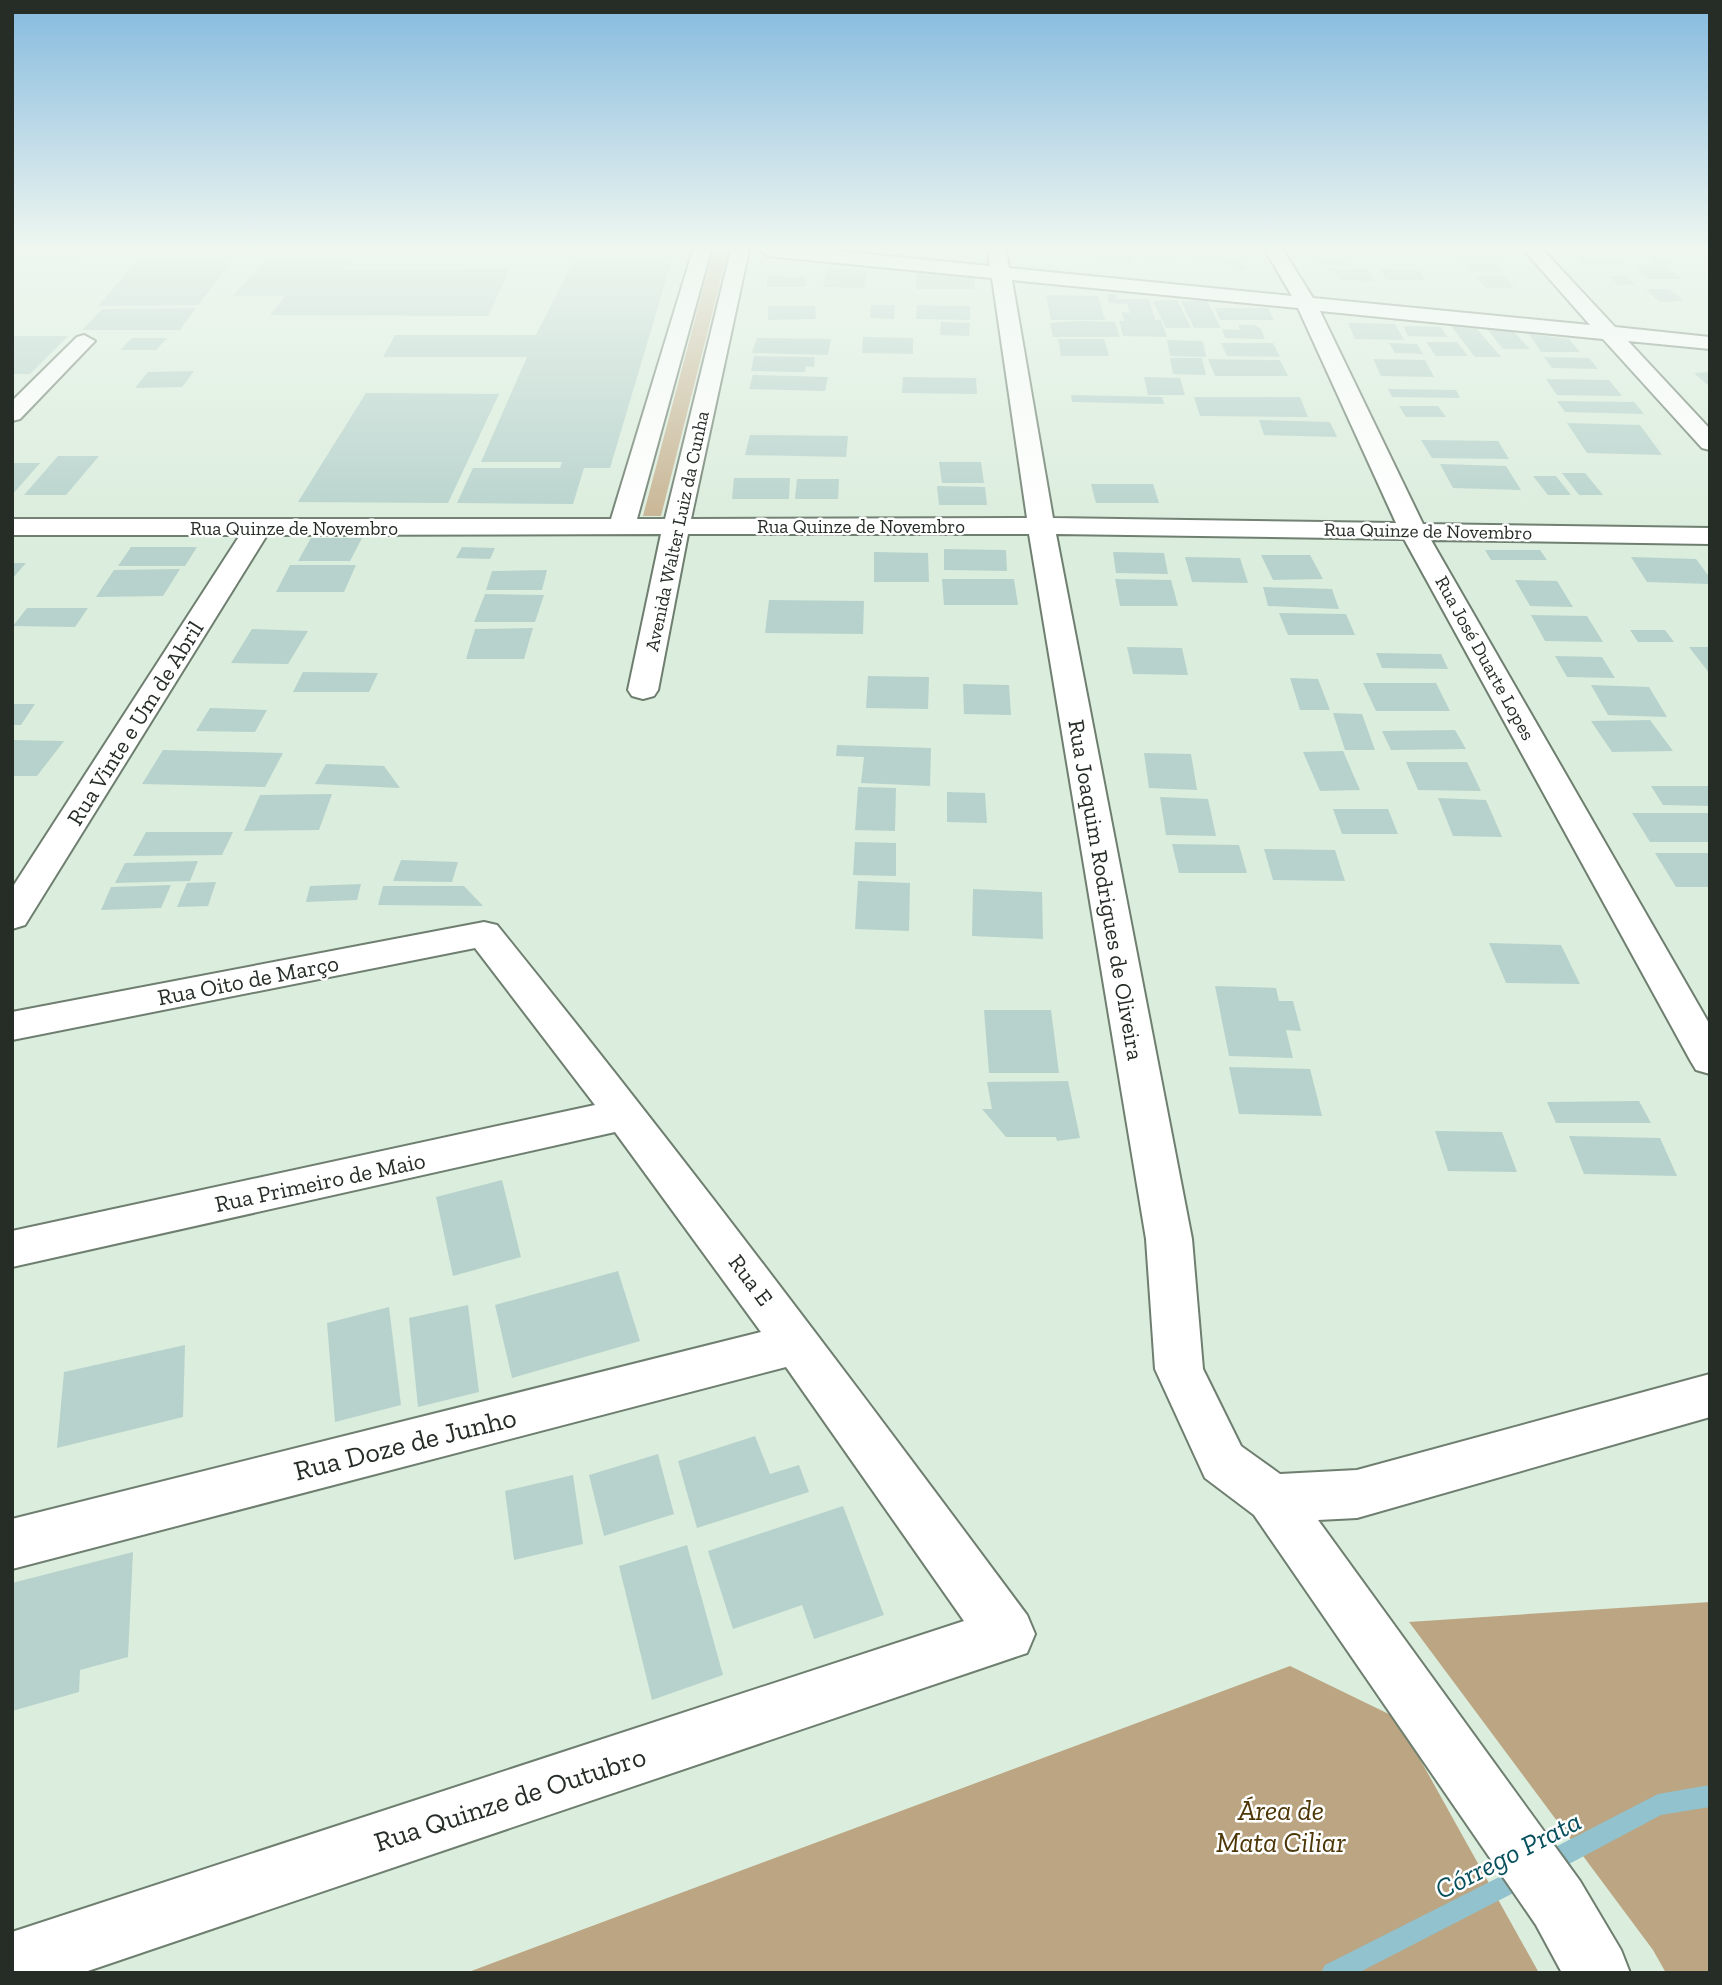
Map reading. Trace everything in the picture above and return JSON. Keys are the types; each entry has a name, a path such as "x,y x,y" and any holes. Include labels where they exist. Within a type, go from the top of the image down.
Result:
{"street":[{"path":"12,414 82,343"},
{"name":"Avenida Walter Luiz da Cunha","path":"622,526 675,343"},
{"name":"Avenida Walter Luiz da Cunha","path":"643,690 676,526 719,343"},
{"name":"Rua Joaquim Rodrigues de Oliveira","path":"1012,343 1041,526 1170,1239 1180,1369 1223,1462 1272,1498 1558,1903 1598,1973"},
{"name":"Rua José Duarte Lopes","path":"1324,343 1413,531 1710,1060"},
{"path":"1617,343 1710,443"},
{"name":"Rua Quinze de Novembro","path":"12,527 257,529 1041,526 1710,536"},
{"name":"Rua Vinte e Um de Abril","path":"12,917 257,529"},
{"name":"Rua Oito de Março","path":"12,1026 484,934"},
{"name":"Rua E","path":"484,934 627,1114 798,1343 1007,1634"},
{"name":"Rua Primeiro de Maio","path":"12,1250 627,1114"},
{"name":"Rua Doze de Junho","path":"12,1544 798,1343"},
{"path":"1272,1498 1357,1494 1710,1395"},
{"name":"Rua Quinze de Outubro","path":"12,1964 1007,1634"}],"shaded area":[{"path":"689,343 705,343 661,516 643,516"}],"green space":[{"path":"1710,1602 1710,1973 1666,1973 1653,1950 1409,1622"},
{"name":"Área de Mata Ciliar","path":"1290,1666 1397,1718 1539,1973 466,1973"}],"building":[{"path":"12,343 61,343 30,374 12,374"},
{"path":"127,343 163,343 156,350 120,350"},
{"path":"391,343 647,343 610,468 584,468 573,504 457,503 473,468 560,468 562,462 481,462 527,357 383,357"},
{"path":"755,343 830,343 828,355 752,353"},
{"path":"863,343 913,343 913,354 862,353"},
{"path":"1059,343 1105,343 1109,356 1061,356"},
{"path":"1167,343 1203,343 1206,357 1170,356"},
{"path":"1221,343 1273,343 1280,357 1227,356"},
{"path":"1389,343 1417,344 1423,354 1395,353"},
{"path":"1426,343 1457,343 1468,356 1436,356"},
{"path":"1464,343 1489,343 1501,357 1475,357"},
{"path":"1498,343 1524,343 1530,349 1503,349"},
{"path":"1535,343 1572,343 1580,352 1541,352"},
{"path":"754,356 815,357 814,367 806,366 805,372 751,371"},
{"path":"1544,357 1589,358 1598,369 1552,368"},
{"path":"1170,358 1202,358 1206,375 1173,374"},
{"path":"1208,359 1280,360 1288,376 1215,376"},
{"path":"1373,359 1425,360 1434,377 1381,376"},
{"path":"194,371 182,387 135,388 148,372"},
{"path":"1710,372 1710,387 1694,373"},
{"path":"753,375 828,377 825,391 749,389"},
{"path":"903,377 976,378 977,394 902,393"},
{"path":"1144,377 1180,378 1185,395 1148,395"},
{"path":"1546,379 1609,380 1622,396 1557,395"},
{"path":"1388,389 1456,390 1460,398 1392,397"},
{"path":"366,393 499,394 448,503 298,502"},
{"path":"1071,395 1162,397 1164,404 1072,402"},
{"path":"1194,397 1300,397 1308,417 1200,416"},
{"path":"1557,401 1634,402 1644,414 1565,412"},
{"path":"1399,406 1438,406 1446,417 1406,417"},
{"path":"1259,420 1330,422 1337,437 1264,435"},
{"path":"1567,423 1640,425 1662,455 1587,453"},
{"path":"750,435 848,436 846,457 745,455"},
{"path":"1421,440 1498,441 1509,459 1432,458"},
{"path":"58,456 99,456 66,495 24,495"},
{"path":"939,462 981,462 984,483 942,483"},
{"path":"12,463 40,463 12,495"},
{"path":"1440,464 1506,466 1521,490 1453,488"},
{"path":"1562,473 1585,473 1603,495 1579,495"},
{"path":"1533,476 1556,476 1571,495 1548,495"},
{"path":"734,478 790,478 789,499 732,499"},
{"path":"797,479 839,479 838,499 795,499"},
{"path":"1091,484 1153,484 1159,503 1096,503"},
{"path":"937,486 985,487 987,505 939,505"},
{"path":"311,538 362,538 350,561 298,561"},
{"path":"131,547 197,547 185,566 118,566"},
{"path":"462,547 495,548 490,559 456,558"},
{"path":"944,549 1006,550 1007,571 944,570"},
{"path":"1485,550 1540,550 1547,560 1491,560"},
{"path":"874,552 928,553 929,582 874,582"},
{"path":"1113,552 1164,553 1168,574 1116,573"},
{"path":"1261,555 1310,555 1323,579 1273,580"},
{"path":"1185,557 1240,558 1248,583 1192,582"},
{"path":"1631,557 1696,559 1710,578 1710,584 1647,582"},
{"path":"12,563 26,563 12,579"},
{"path":"290,565 356,565 344,592 276,592"},
{"path":"180,569 163,596 96,597 114,570"},
{"path":"547,570 542,590 486,590 492,571"},
{"path":"942,579 1014,579 1018,605 944,605"},
{"path":"1115,579 1171,580 1178,606 1120,606"},
{"path":"1515,580 1557,581 1573,607 1530,606"},
{"path":"1263,587 1332,589 1339,609 1268,606"},
{"path":"485,594 544,595 535,622 474,622"},
{"path":"769,600 864,601 863,634 765,633"},
{"path":"27,608 88,608 75,627 13,626"},
{"path":"1279,613 1346,614 1355,635 1288,635"},
{"path":"1531,615 1587,616 1603,642 1545,641"},
{"path":"533,628 524,659 466,659 475,629"},
{"path":"252,629 308,631 288,664 231,663"},
{"path":"1630,630 1665,630 1674,642 1638,642"},
{"path":"1127,647 1182,648 1188,675 1133,674"},
{"path":"1689,647 1710,647 1710,674"},
{"path":"1376,653 1441,654 1448,669 1382,668"},
{"path":"1555,656 1602,657 1615,678 1567,677"},
{"path":"303,672 378,673 369,692 293,692"},
{"path":"868,676 929,677 928,709 866,708"},
{"path":"1290,678 1318,679 1330,710 1300,710"},
{"path":"1363,683 1436,683 1450,711 1376,711"},
{"path":"963,684 1009,685 1011,715 964,714"},
{"path":"1591,685 1649,687 1667,717 1608,715"},
{"path":"12,704 35,704 21,725 12,725"},
{"path":"210,708 267,710 255,732 196,731"},
{"path":"1333,713 1362,714 1375,750 1345,750"},
{"path":"1650,720 1673,751 1612,752 1591,721"},
{"path":"1455,730 1466,749 1391,750 1382,731"},
{"path":"12,740 64,741 37,776 12,776"},
{"path":"837,745 931,748 930,786 861,783 864,757 836,756"},
{"path":"163,750 283,753 265,787 142,784"},
{"path":"1343,751 1360,790 1320,791 1303,752"},
{"path":"1144,753 1191,754 1197,790 1149,788"},
{"path":"1406,762 1467,762 1481,791 1418,790"},
{"path":"326,764 384,766 400,788 315,784"},
{"path":"1651,786 1710,786 1710,806 1663,805"},
{"path":"858,787 896,788 895,831 855,830"},
{"path":"947,792 985,793 987,823 947,822"},
{"path":"332,794 319,830 244,831 260,795"},
{"path":"1160,797 1208,799 1216,836 1166,835"},
{"path":"1438,798 1486,800 1502,837 1453,836"},
{"path":"1333,809 1388,809 1398,834 1342,834"},
{"path":"1632,813 1710,813 1710,842 1650,842"},
{"path":"146,832 233,832 222,855 133,856"},
{"path":"855,842 896,843 896,876 853,875"},
{"path":"1172,844 1239,845 1247,873 1179,873"},
{"path":"1264,849 1335,850 1345,881 1273,880"},
{"path":"1655,853 1710,853 1710,887 1676,887"},
{"path":"401,860 458,862 452,882 393,881"},
{"path":"198,861 190,881 115,883 125,863"},
{"path":"858,881 910,883 909,931 855,929"},
{"path":"216,882 208,906 177,907 187,883"},
{"path":"361,884 357,900 306,902 310,886"},
{"path":"171,885 161,908 101,910 111,887"},
{"path":"383,886 464,886 483,906 378,905"},
{"path":"973,889 1042,892 1043,939 972,936"},
{"path":"1489,943 1561,945 1580,984 1506,983"},
{"path":"1215,986 1276,988 1279,1001 1293,1001 1301,1031 1286,1030 1293,1058 1229,1056"},
{"path":"984,1010 1051,1010 1059,1073 989,1073"},
{"path":"1229,1067 1310,1069 1322,1116 1239,1114"},
{"path":"1068,1081 1080,1138 1057,1141 1056,1137 1006,1137 982,1109 992,1109 987,1082"},
{"path":"1639,1101 1651,1123 1556,1123 1547,1102"},
{"path":"1435,1131 1502,1132 1517,1172 1448,1171"},
{"path":"1569,1136 1660,1138 1677,1176 1584,1174"},
{"path":"502,1180 521,1257 453,1276 436,1197"},
{"path":"618,1271 640,1341 512,1378 495,1305"},
{"path":"468,1305 479,1392 418,1407 409,1318"},
{"path":"389,1307 401,1405 335,1422 327,1323"},
{"path":"185,1345 183,1417 57,1448 64,1372"},
{"path":"755,1436 770,1474 799,1465 809,1492 697,1528 678,1461"},
{"path":"658,1454 674,1514 604,1536 589,1475"},
{"path":"573,1475 583,1544 514,1560 505,1491"},
{"path":"843,1506 884,1615 814,1639 802,1605 733,1629 708,1551"},
{"path":"687,1545 723,1675 652,1700 619,1566"},
{"path":"133,1552 128,1657 80,1670 79,1692 12,1711 12,1583"}],"waterway":[{"name":"Córrego Prata","path":"1546,1864 1658,1805 1710,1796"},
{"name":"Córrego Prata","path":"1333,1973 1525,1875"}]}
